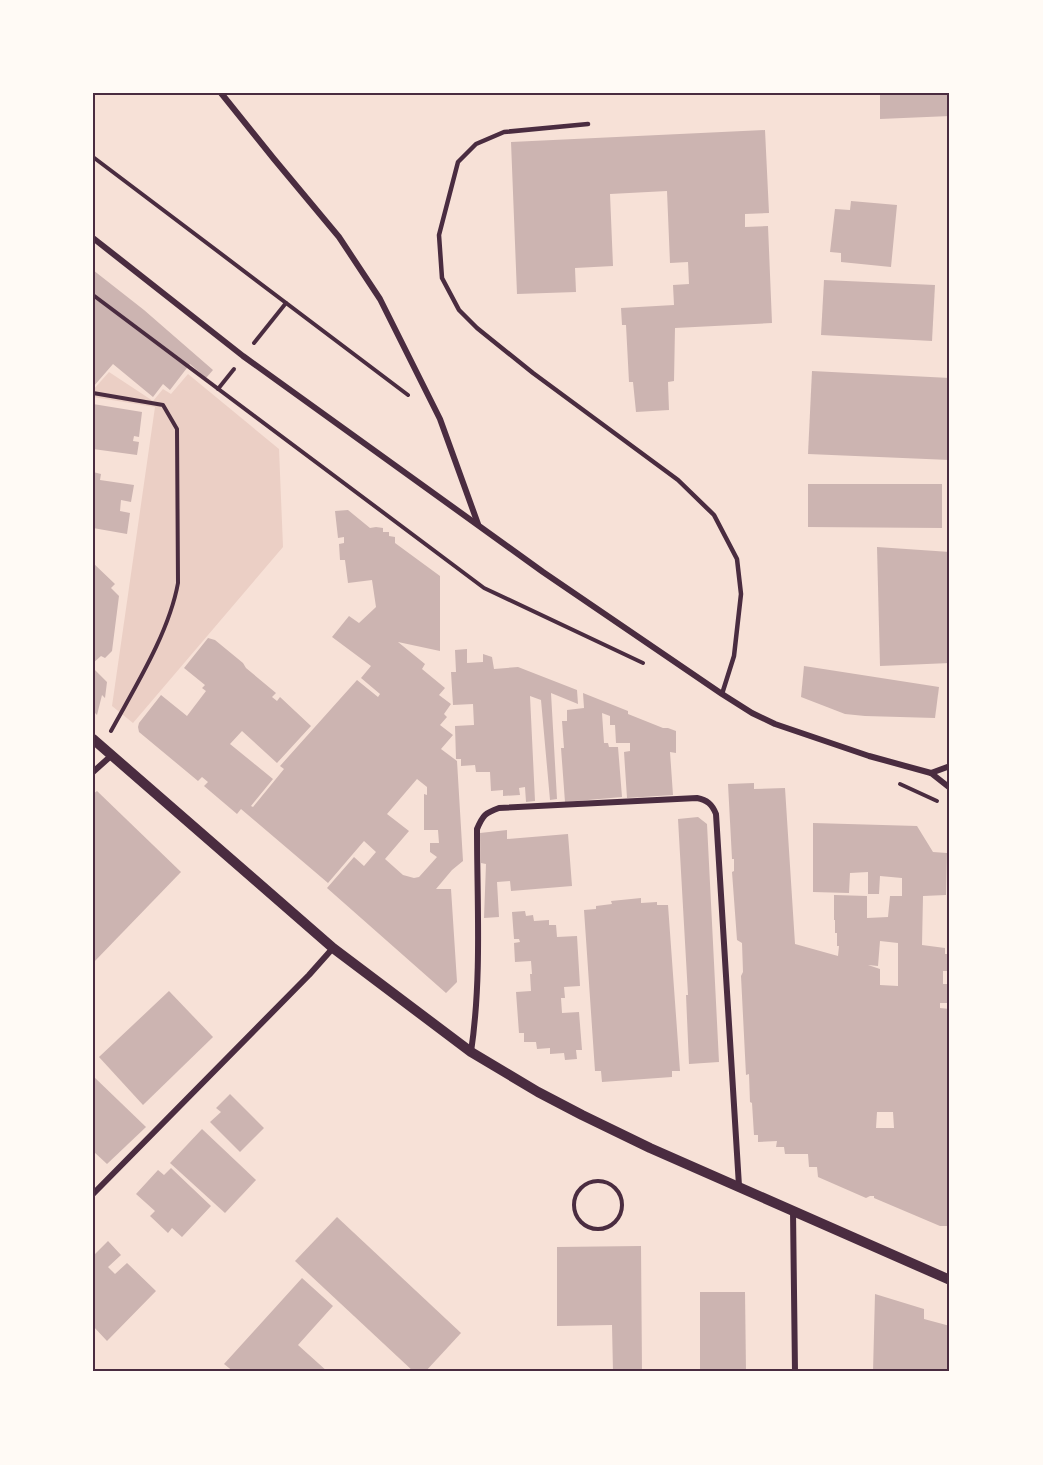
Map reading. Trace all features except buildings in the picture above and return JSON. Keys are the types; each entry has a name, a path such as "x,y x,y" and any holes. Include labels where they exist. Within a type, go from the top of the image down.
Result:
{"street":[{"path":"221,93 339,237 380,299 440,419 478,526"},
{"path":"93,237 243,356 543,572 722,694 752,713 775,723 869,756 931,773 950,788"},
{"path":"93,739 333,948 471,1052 538,1092 650,1148 950,1280"},
{"path":"93,772 112,755"},
{"path":"931,773 950,766"},
{"path":"471,1052 477,986 477,829 482,818 487,813 500,808 705,800 713,807 716,814 739,1186"},
{"path":"93,1194 333,948"},
{"path":"793,1210 795,1372"}],"lane":[{"path":"588,124 504,132 476,144 458,162 440,235 442,278 459,310 477,328 533,373 678,480 714,515 737,559 741,594 734,656 722,694"}],"path":[{"path":"93,157 413,398"},
{"path":"93,295 484,588 646,665"},
{"path":"218,389 286,303"},
{"path":"93,393 163,405 177,429 178,583 175,599 146,667 102,747"},
{"path":"896,782 939,802"},
{"path":"593,1182 609,1184 615,1189 619,1195 621,1210 613,1223 606,1228 598,1229 584,1225 578,1219 575,1212 576,1196 580,1190 593,1182"}],"shaded area":[{"path":"109,372 153,401 163,389 171,394 188,374 279,449 283,547 133,723 112,706 155,407 93,397 93,390"}]}
